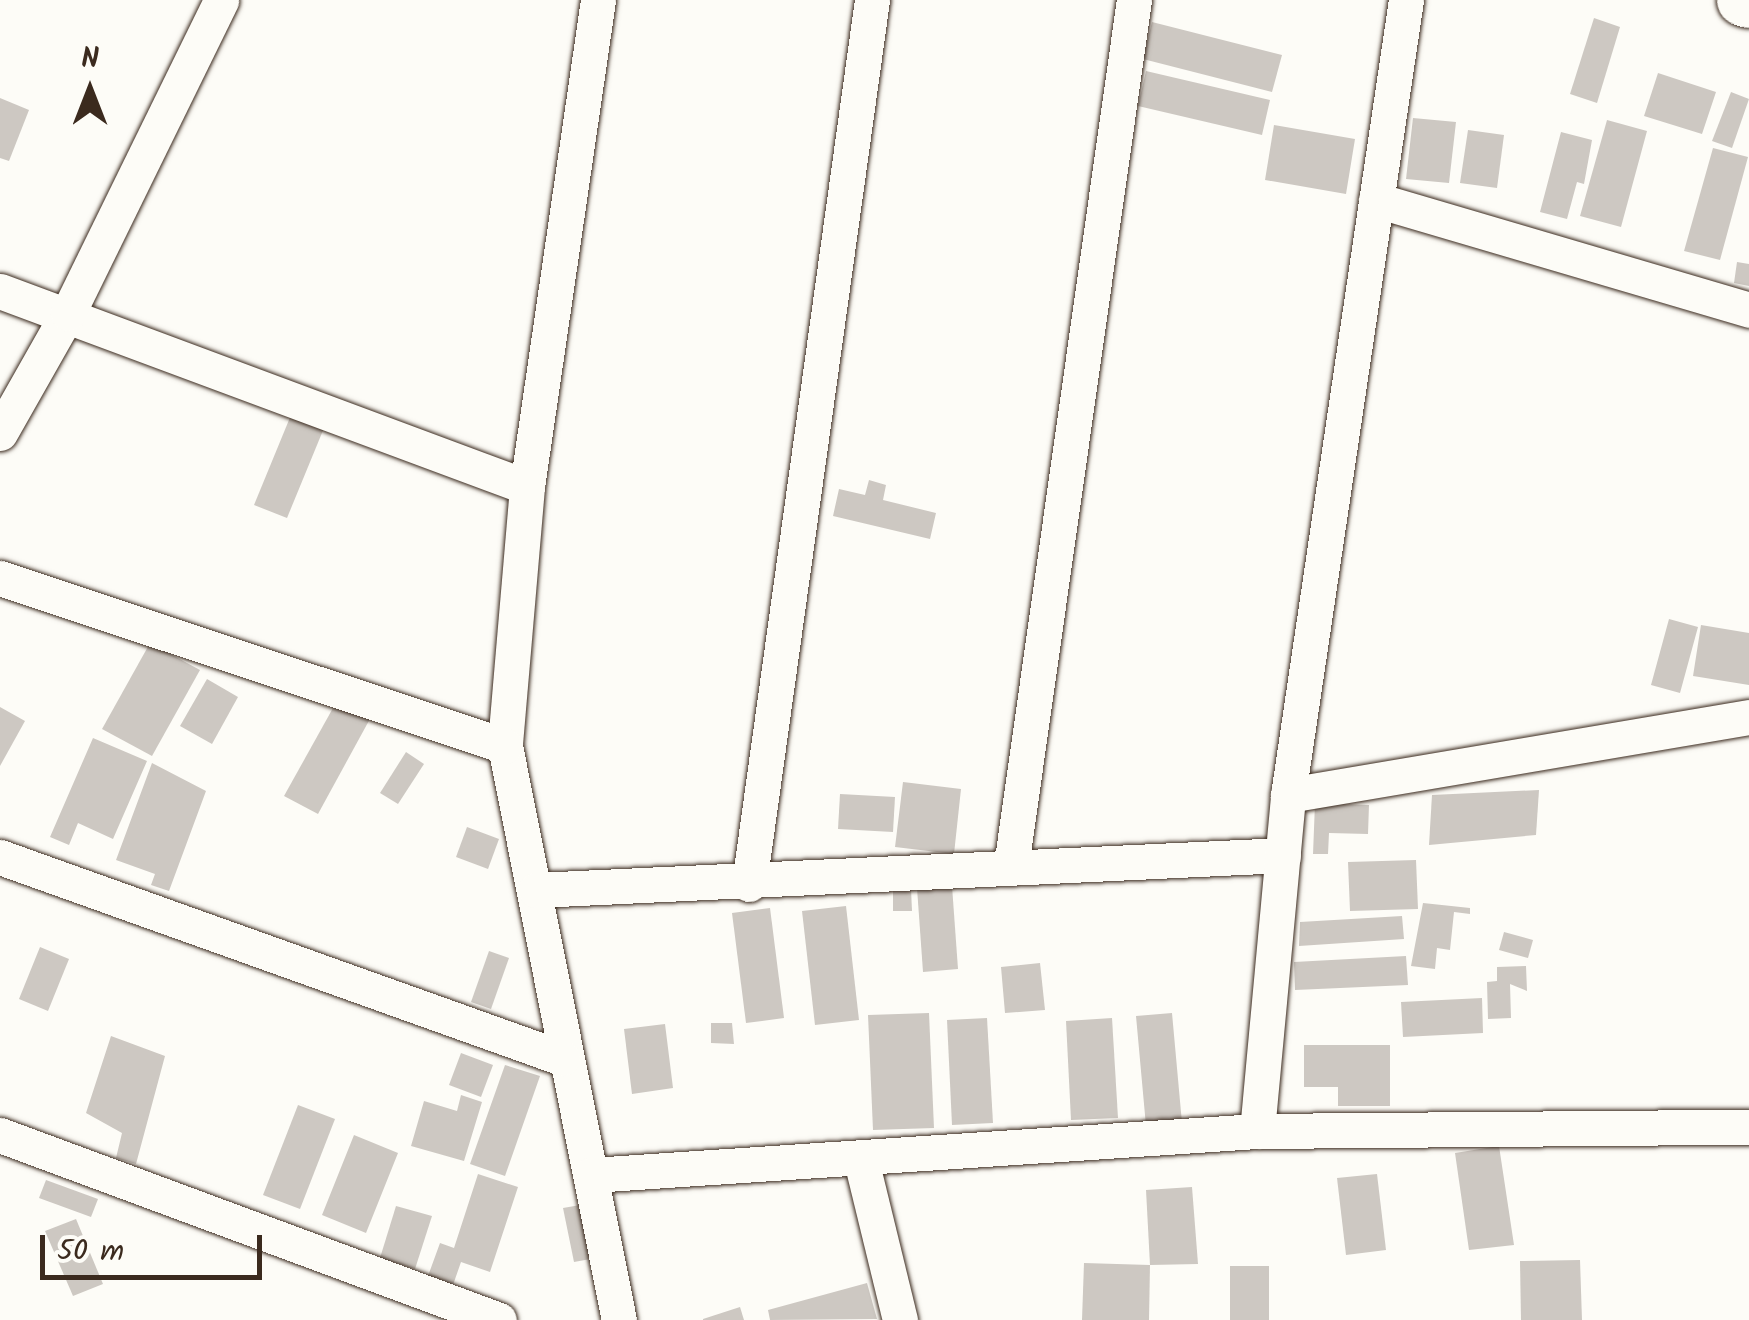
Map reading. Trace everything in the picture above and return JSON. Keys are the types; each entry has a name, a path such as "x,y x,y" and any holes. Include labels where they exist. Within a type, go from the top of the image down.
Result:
{"street":[{"path":"0,432 68,313 221,0"},
{"path":"598,0 527,488 505,746 536,890 562,1058 591,1175 619,1320"},
{"path":"749,884 872,0"},
{"path":"1012,866 1134,0"},
{"path":"1257,1131 1288,794 1406,0"},
{"path":"1376,200 1749,310"},
{"path":"0,291 68,313 527,488"},
{"path":"0,578 505,746"},
{"path":"1288,794 1749,717"},
{"path":"536,890 749,884 1012,866 1282,855"},
{"path":"0,858 562,1058"},
{"path":"591,1175 1257,1131 1749,1127"},
{"path":"0,1135 500,1320"},
{"path":"861,1160 900,1320"}],"building":[{"path":"1594,18 1620,27 1597,103 1570,94"},
{"path":"1152,22 1282,55 1272,92 1143,59"},
{"path":"1146,71 1270,100 1262,135 1138,106"},
{"path":"1658,73 1716,92 1702,134 1644,116"},
{"path":"1731,92 1749,99 1732,148 1712,141"},
{"path":"0,98 29,110 9,161 0,158"},
{"path":"1413,118 1456,122 1449,183 1406,179"},
{"path":"1607,120 1647,131 1621,227 1580,216"},
{"path":"1274,125 1355,139 1346,194 1265,180"},
{"path":"1468,130 1504,135 1497,188 1460,183"},
{"path":"1561,132 1592,140 1584,184 1577,182 1567,219 1540,212"},
{"path":"1713,148 1748,157 1720,260 1684,251"},
{"path":"1737,262 1749,264 1749,286 1734,283"},
{"path":"291,415 324,428 287,518 254,505"},
{"path":"869,480 886,485 883,500 936,513 930,539 833,516 839,489 865,495"},
{"path":"1669,619 1698,627 1680,693 1651,685"},
{"path":"1701,625 1749,633 1749,685 1693,676"},
{"path":"150,643 200,670 152,756 102,729"},
{"path":"207,679 238,697 212,744 180,726"},
{"path":"338,699 371,717 318,814 284,796"},
{"path":"0,707 25,721 0,766"},
{"path":"93,738 147,761 113,839 78,823 69,845 50,837"},
{"path":"406,752 424,764 398,804 380,793"},
{"path":"152,763 206,791 169,891 151,885 155,874 116,860"},
{"path":"903,782 961,789 954,854 895,847"},
{"path":"1539,790 1536,835 1429,845 1432,795"},
{"path":"840,794 895,797 893,832 838,829"},
{"path":"1315,803 1369,805 1368,834 1329,833 1328,854 1313,854"},
{"path":"467,827 499,839 488,869 456,857"},
{"path":"1416,860 1418,909 1350,911 1348,862"},
{"path":"952,886 958,969 923,972 917,888"},
{"path":"893,889 911,889 912,911 893,911"},
{"path":"1423,903 1470,908 1470,914 1454,912 1450,950 1437,948 1435,969 1411,966"},
{"path":"846,906 859,1020 815,1025 802,911"},
{"path":"770,908 784,1018 746,1023 732,913"},
{"path":"1402,916 1404,939 1299,946 1300,922"},
{"path":"1504,932 1533,940 1528,958 1499,950"},
{"path":"40,947 69,959 48,1011 19,999"},
{"path":"489,951 509,958 491,1009 471,1002"},
{"path":"1406,956 1408,985 1295,990 1294,962"},
{"path":"1040,963 1045,1010 1005,1013 1001,967"},
{"path":"1526,966 1527,991 1510,984 1511,1018 1488,1019 1487,982 1497,981 1497,967"},
{"path":"1482,998 1483,1033 1403,1037 1401,1002"},
{"path":"929,1013 934,1128 873,1130 868,1015"},
{"path":"1172,1013 1182,1123 1146,1126 1136,1016"},
{"path":"987,1018 993,1123 952,1125 947,1020"},
{"path":"1112,1018 1118,1118 1071,1120 1066,1021"},
{"path":"711,1023 732,1023 734,1044 711,1043"},
{"path":"665,1024 673,1088 632,1094 624,1029"},
{"path":"111,1036 165,1056 136,1164 116,1158 122,1133 86,1113"},
{"path":"1304,1045 1390,1045 1390,1106 1338,1106 1338,1087 1304,1087"},
{"path":"461,1053 493,1065 481,1097 449,1085"},
{"path":"505,1065 540,1076 505,1176 470,1164"},
{"path":"461,1095 482,1102 464,1161 411,1146 424,1101 457,1111"},
{"path":"298,1105 335,1119 300,1209 263,1195"},
{"path":"354,1135 398,1153 366,1233 322,1215"},
{"path":"1499,1146 1514,1245 1469,1250 1455,1153"},
{"path":"478,1174 518,1187 490,1272 461,1262 453,1285 428,1276 440,1243 454,1248"},
{"path":"1377,1174 1386,1250 1346,1255 1337,1178"},
{"path":"46,1180 98,1199 91,1217 39,1198"},
{"path":"1192,1187 1198,1264 1150,1265 1146,1190"},
{"path":"586,1204 596,1258 574,1262 563,1208"},
{"path":"396,1206 432,1216 415,1269 380,1258"},
{"path":"76,1219 103,1284 73,1296 45,1231"},
{"path":"1580,1260 1582,1320 1521,1320 1520,1261"},
{"path":"1084,1263 1150,1265 1149,1320 1082,1320"},
{"path":"1230,1266 1269,1266 1269,1320 1230,1320"},
{"path":"867,1283 877,1319 770,1320 768,1310"},
{"path":"740,1307 744,1320 703,1320 703,1319"}]}
